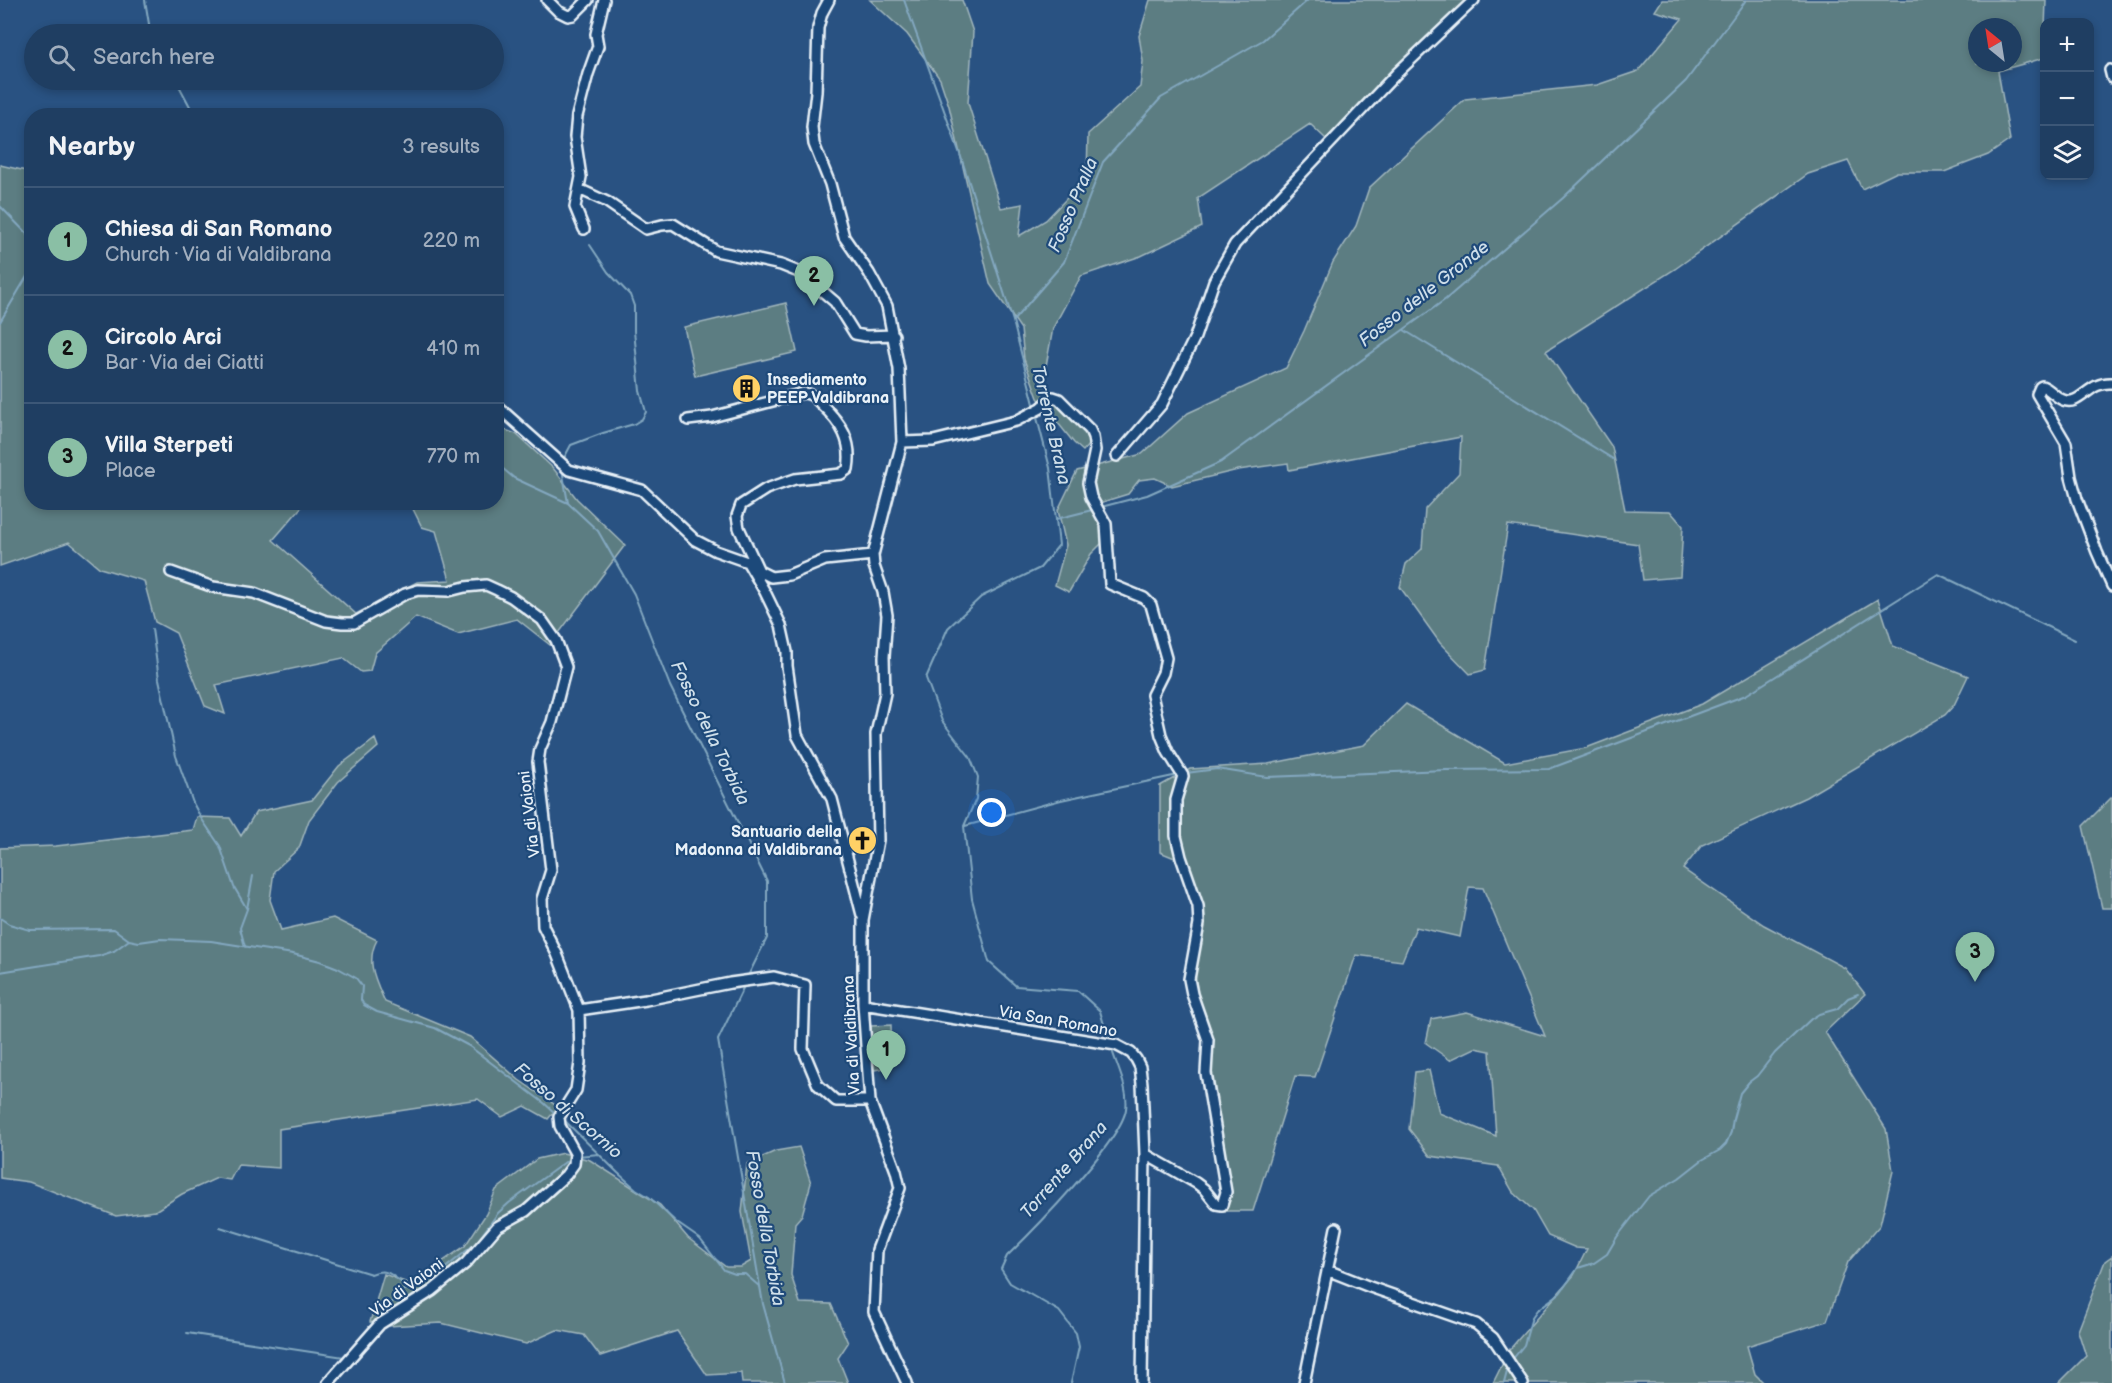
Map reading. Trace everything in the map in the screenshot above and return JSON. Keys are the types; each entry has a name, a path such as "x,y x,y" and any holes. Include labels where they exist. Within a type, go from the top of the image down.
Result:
{"street":[{"path":"547,0 558,11 568,16 573,15 588,0"},
{"path":"584,229 575,207 581,177 575,137 576,116 598,46 596,34 604,0"},
{"name":"Via di Valdibrana","path":"830,0 820,19 818,34 812,128 814,144 830,184 844,237 882,293 894,335 900,390 902,442 873,555 873,566 883,592 887,615 884,657 885,693 876,734 878,840 863,920 863,1004 870,1101 900,1188 877,1250 874,1312 907,1383"},
{"path":"1117,456 1162,404 1195,337 1214,281 1235,244 1396,74 1474,0"},
{"path":"579,189 607,202 646,229 674,224 716,251 781,265 801,273 835,302 855,334 894,335"},
{"path":"2112,383 2103,382 2096,385 2080,398 2072,401 2058,398 2042,386 2037,394 2066,443 2077,499 2112,586"},
{"name":"Via di Valdibrana","path":"688,420 712,417 806,393 814,397 837,419 843,430 849,456 849,465 845,472 785,482 766,489 741,506 737,521 751,564 781,625 787,652 796,735 832,799 838,831 863,920"},
{"path":"902,442 933,441 1016,421 1041,408 1053,397 1059,399 1090,430 1095,450 1088,483 1091,497 1106,524 1110,584 1144,598 1150,605 1166,658 1163,673 1152,695 1161,735 1168,752 1183,776 1176,800 1176,836 1198,906 1198,924 1189,979 1208,1040 1206,1073 1226,1192 1222,1205 1216,1204 1196,1183 1144,1154"},
{"path":"504,412 569,470 642,490 695,540 751,564 764,576 777,577 801,571 825,560 873,555"},
{"name":"Via di Vaioni","path":"171,572 213,587 254,593 326,621 342,623 354,623 405,594 418,590 449,591 465,586 486,585 511,597 542,620 556,640 566,667 552,722 540,749 538,762 551,870 542,899 543,926 557,954 579,1010 580,1063 576,1090 559,1118 560,1126 575,1153 574,1164 566,1175 526,1211 497,1227 466,1263 432,1291 380,1324 328,1383"},
{"path":"579,1010 774,977 805,985 803,1049 818,1085 836,1101 870,1101"},
{"name":"Via San Romano","path":"863,1004 1116,1045 1131,1053 1140,1067 1144,1154 1142,1383"},
{"path":"1304,1383 1336,1228"},
{"path":"1327,1270 1476,1324 1493,1338 1523,1383"}],"green space":[{"path":"870,0 962,0 973,32 968,103 1001,208 1023,204 1019,236 1046,220 1087,177 1088,134 1140,87 1143,61 1139,36 1150,0 1467,0 1326,139 1310,124 1198,198 1202,227 1141,256 1081,276 1053,328 1043,382 1083,427 1089,444 1083,451 1038,398 1024,359 1021,329 990,284 949,106 940,79 907,34"},
{"path":"1662,0 2046,0 2045,18 2040,18 2040,59 2022,64 2022,18 1968,18 1968,72 1998,72 2010,140 1988,155 1944,172 1897,172 1862,189 1848,161 1808,174 1675,269 1546,351 1612,447 1625,510 1670,511 1683,526 1680,577 1643,580 1638,544 1508,525 1485,670 1470,674 1440,643 1400,587 1406,564 1422,549 1425,509 1459,473 1461,437 1289,470 1288,463 1238,470 1172,486 1155,478 1139,480 1128,494 1099,503 1103,542 1091,554 1069,592 1055,585 1066,545 1058,510 1077,471 1142,454 1188,413 1286,368 1333,262 1356,226 1369,188 1465,99 1597,85 1638,71 1682,19 1655,11"},
{"path":"0,165 24,170 24,510 299,510 273,540 356,614 417,582 450,580 436,531 422,527 414,510 504,510 504,430 516,434 553,468 577,499 625,545 550,645 517,619 458,634 416,617 375,653 370,671 361,672 343,658 216,685 225,714 205,706 176,633 155,622 144,581 100,568 69,542 0,566"},
{"path":"786,303 797,352 695,376 684,327"},
{"path":"1878,599 1893,646 1968,676 1954,705 1945,715 1806,797 1702,845 1683,869 1764,925 1845,968 1865,994 1825,1032 1886,1129 1893,1171 1880,1225 1848,1262 1827,1321 1747,1346 1755,1374 1764,1383 1528,1383 1520,1371 1514,1383 1493,1383 1510,1349 1574,1275 1587,1249 1576,1248 1548,1236 1533,1210 1513,1192 1498,1166 1430,1156 1409,1129 1415,1072 1429,1070 1439,1113 1496,1136 1490,1051 1475,1048 1450,1060 1426,1043 1431,1019 1467,1012 1545,1036 1483,888 1469,887 1460,937 1416,927 1402,961 1356,955 1315,1077 1295,1076 1253,1211 1223,1211 1231,1187 1212,1079 1212,1035 1199,1001 1195,974 1201,909 1188,869 1177,859 1160,852 1160,786 1190,769 1268,764 1364,745 1406,704 1505,763 1586,748 1702,704"},
{"path":"375,739 378,747 338,782 309,820 299,848 274,871 270,900 281,930 333,918 377,940 372,964 375,979 385,1002 470,1037 519,1080 558,1107 548,1119 525,1106 502,1117 478,1099 279,1129 279,1168 238,1165 230,1180 217,1178 182,1194 155,1211 116,1216 29,1182 0,1178 0,848 56,846 193,830 197,817 230,818 241,836 256,812 312,800 339,766"},
{"path":"2112,797 2112,908 2102,908 2083,826"},
{"path":"891,1025 892,1062 884,1064 885,1068 874,1070 871,1026"},
{"path":"799,1147 811,1183 802,1215 795,1223 791,1275 800,1303 831,1304 848,1343 838,1358 848,1383 742,1383 741,1373 707,1375 677,1331 600,1356 584,1335 557,1330 526,1344 441,1323 388,1326 370,1322 384,1274 410,1284 465,1246 486,1214 496,1190 537,1159 563,1153 590,1160 660,1205 688,1238 726,1267 741,1267 751,1261 742,1212 747,1164 776,1151"},
{"path":"2112,1256 2112,1383 2059,1383 2086,1356 2078,1331 2105,1261"}],"waterway":[{"path":"145,0 149,24"},
{"name":"Torrente Brana","path":"904,0 961,157 1013,321 1035,408"},
{"name":"Fosso Pralla","path":"1013,321 1064,262 1103,162 1161,98 1263,40 1308,0"},
{"name":"Fosso delle Gronde","path":"1101,507 1147,495 1221,462 1446,299 1563,198 1686,81 1746,0"},
{"path":"181,90 191,108"},
{"name":"Fosso della Torbida","path":"0,206 24,231"},
{"path":"563,460 571,445 634,424 642,419 646,412 640,391 634,306 630,295 608,272 590,245"},
{"path":"0,322 24,282"},
{"path":"1404,330 1613,459"},
{"name":"Torrente Brana","path":"1036,414 1050,468 1059,545 1040,568 981,597 948,628 926,678 942,721 970,757 978,777 976,799 964,826 972,899 989,962 1016,986 1078,991 1100,1011 1109,1042"},
{"path":"562,469 568,503"},
{"name":"Fosso della Torbida","path":"504,470 514,478 568,503 598,531 634,594 670,686 767,881 767,938 748,976"},
{"name":"Fosso delle Gronde","path":"1056,519 1096,509"},
{"path":"1186,773 1217,769 1267,777 1446,770 1549,769 1746,695 1938,574 2075,640"},
{"path":"152,629 159,679 176,756 193,803 220,846 234,887 247,909"},
{"path":"965,826 1061,800 1178,775"},
{"path":"245,947 240,928 247,909 253,876"},
{"path":"0,918 9,924 30,930 114,929 129,940"},
{"name":"Fosso di Scornio","path":"0,972 99,956 114,951 129,940 139,942 160,939 211,941 293,954 320,961 356,978 362,986 361,1000 364,1005 377,1012 435,1028 469,1046 556,1114"},
{"name":"Fosso della Torbida","path":"745,984 718,1040 763,1304 785,1383"},
{"path":"1512,1360 1524,1345 1532,1317 1537,1310 1560,1293 1578,1268 1594,1263 1607,1254 1617,1237 1649,1196 1679,1178 1726,1144 1740,1093 1775,1053 1811,1019 1837,1009 1848,998 1858,994"},
{"name":"Torrente Brana","path":"1071,1383 1079,1347 1076,1333 1059,1311 1010,1283 1001,1269 1007,1256 1075,1185 1121,1123 1126,1109 1126,1094 1111,1047"},
{"name":"Fosso di Scornio","path":"563,1119 636,1189 700,1239 724,1270 735,1274 745,1274 760,1287"},
{"path":"578,1156 599,1154"},
{"path":"187,1333 344,1357 401,1291 423,1285 432,1279 476,1243 498,1213 509,1203 572,1157"},
{"path":"220,1227 371,1274 387,1273 409,1288"},
{"path":"1504,1383 1508,1368"}],"place":[{"name":"Circolo Arci","path":"814,306"},
{"name":"Insediamento PEEP Valdibrana","path":"746,389"},
{"name":"Santuario della Madonna di Valdibrana","path":"863,841"},
{"name":"Villa Sterpeti","path":"1975,982"},
{"name":"Chiesa di San Romano","path":"886,1080"}]}
